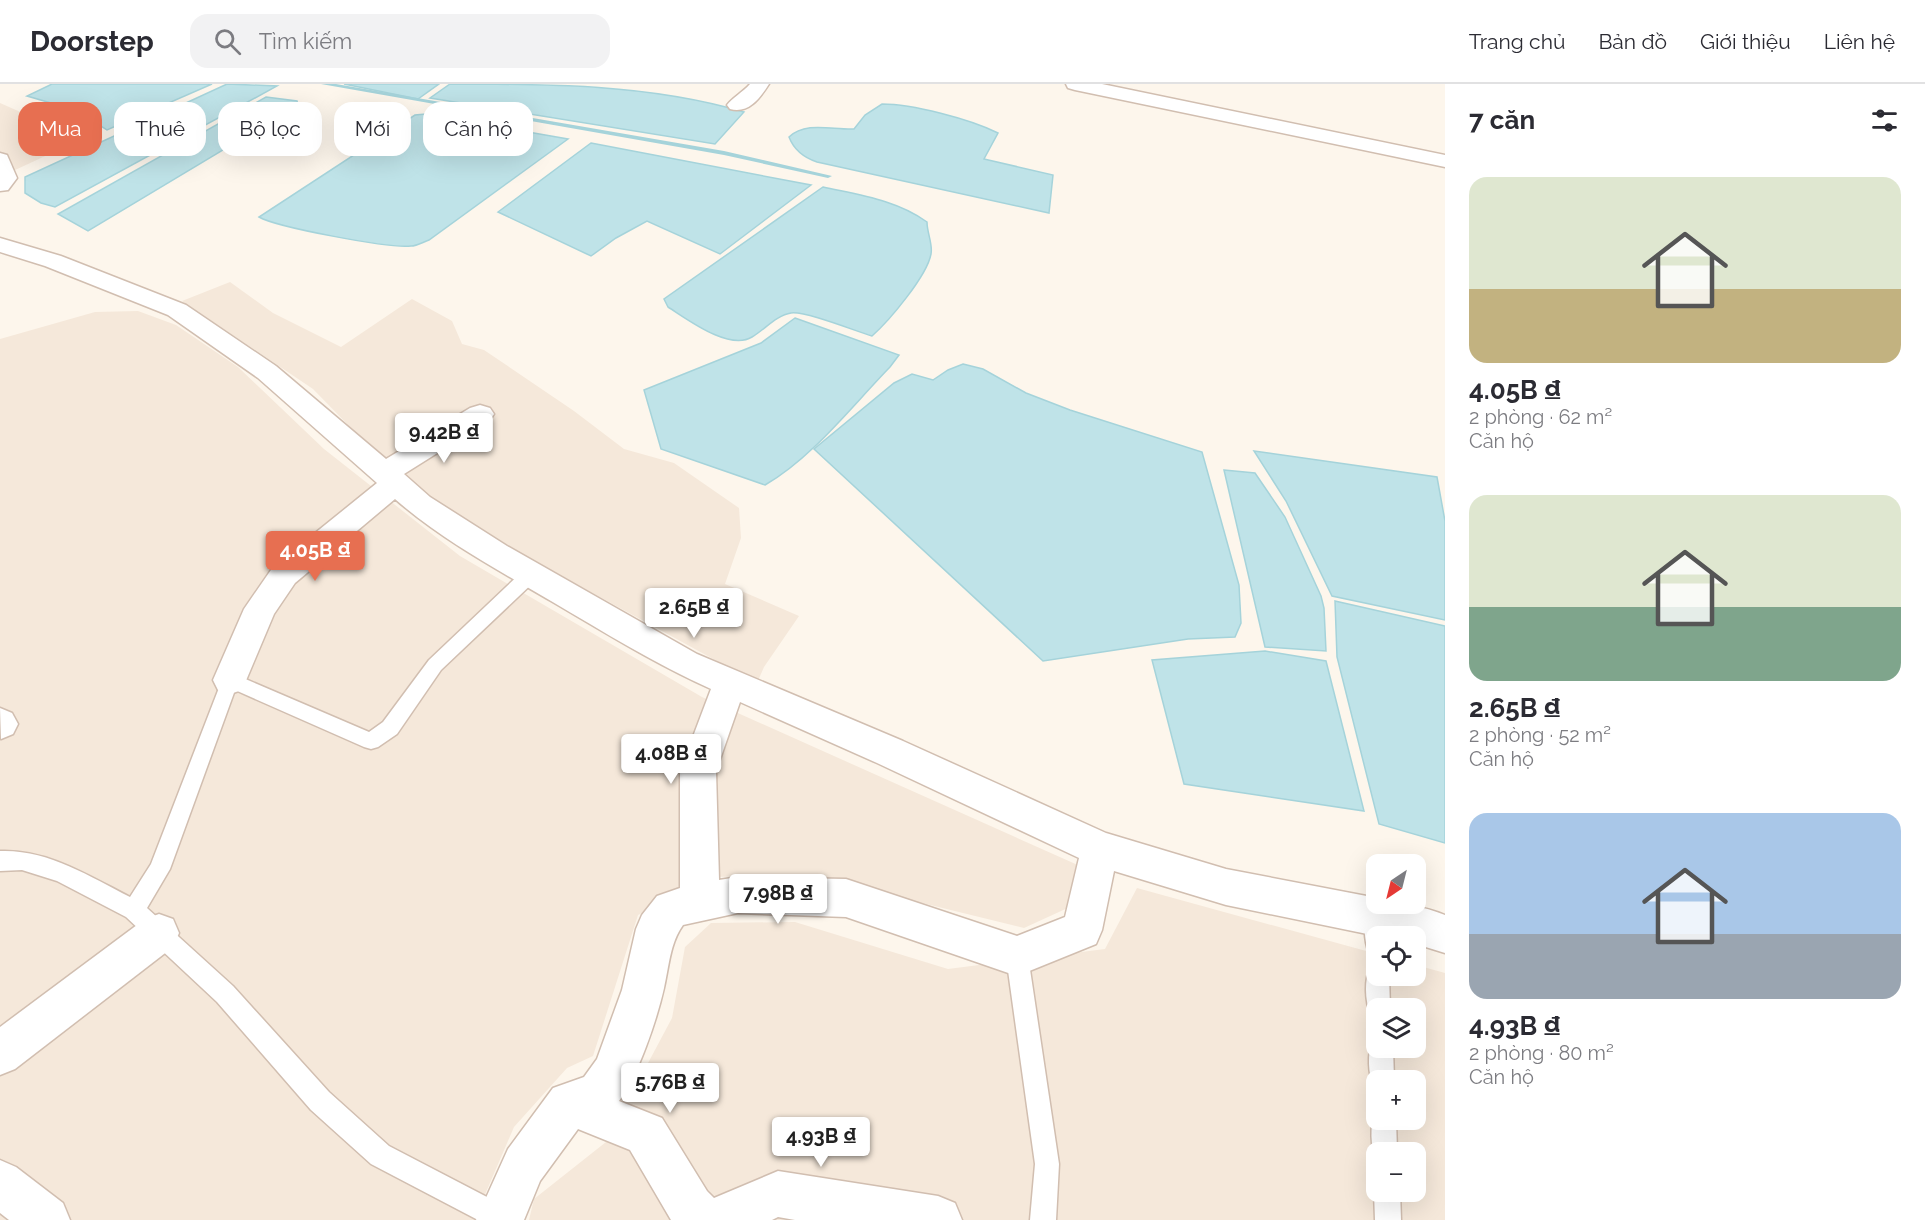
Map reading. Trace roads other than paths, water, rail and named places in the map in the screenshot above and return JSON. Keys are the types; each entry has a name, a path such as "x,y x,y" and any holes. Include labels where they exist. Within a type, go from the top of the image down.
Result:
{"street":[{"path":"737,105 747,100 760,84"},
{"path":"1075,84 1445,161"},
{"path":"0,159 6,178 0,185"},
{"path":"0,245 53,261 177,310 267,372 420,504 531,574 685,663 890,752 1100,849 1366,928"},
{"path":"230,680 260,609 284,575 329,540 389,479 480,414"},
{"path":"700,902 698,771 730,683"},
{"path":"500,1219 524,1165 569,1104 598,1094 614,1072 642,990 656,929 671,909 738,895 846,897 1017,956 1082,930 1100,849"},
{"path":"0,1054 146,921"},
{"path":"1426,928 1445,933"},
{"path":"569,1104 646,1134 690,1208 703,1220"},
{"path":"0,1183 46,1220"},
{"path":"717,1220 778,1194 938,1220"}],"lane":[{"path":"146,921 160,869 230,680 371,741 390,728 435,665 531,574"},
{"path":"0,861 22,860 62,873 146,921 225,994 320,1101 380,1155 500,1219"},
{"path":"1017,956 1047,1164 1043,1220"},
{"path":"1387,1202 1388,1220"}],"water":[{"path":"52,84 212,84 171,102 114,102 114,127 107,130 102,127 102,102 48,102 27,96"},
{"path":"227,84 277,86 248,102 218,102 218,118 206,125 206,102 188,102"},
{"path":"344,84 439,84 418,99"},
{"path":"450,84 561,85 672,96 744,112 715,144 533,115 533,102 455,102 430,98"},
{"path":"266,97 297,102 257,102"},
{"path":"882,104 941,113 998,133 984,159 1053,175 1049,213 817,162 800,153 789,137 803,129 811,128 854,129 865,115"},
{"path":"423,114 423,156 533,156 533,133 568,139 429,240 416,245 399,246 334,236 287,226 259,217 352,156 411,156 411,118"},
{"path":"218,124 218,153 88,231 58,214 161,156 206,156 206,131"},
{"path":"114,136 114,156 149,156 55,207 41,203 25,193 25,177 71,156 102,156 102,142"},
{"path":"591,143 811,185 720,254 647,221 616,238 591,256 498,212"},
{"path":"823,187 890,203 927,222 931,250 928,263 906,298 872,336 819,318 791,313 776,320 752,337 732,340 708,332 668,307 664,299"},
{"path":"795,318 899,355 815,446 799,461 765,485 661,449 644,390 761,343"},
{"path":"963,364 983,369 1026,393 1070,410 1202,452 1239,585 1241,623 1235,637 1188,639 1043,661 814,449 894,383 912,374 933,380"},
{"path":"1254,451 1437,477 1445,521 1445,620 1332,596 1286,501"},
{"path":"1224,470 1255,473 1285,517 1321,596 1324,608 1326,651 1265,647"},
{"path":"1335,601 1445,626 1445,843 1379,824 1337,657"},
{"path":"1265,651 1326,661 1364,811 1184,784 1152,660"}],"waterway":[{"path":"324,84 724,153 828,176"}]}
